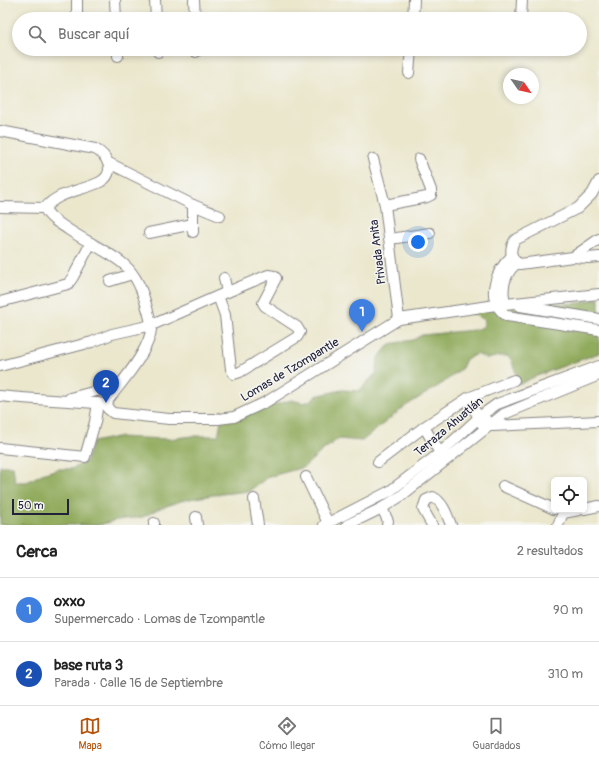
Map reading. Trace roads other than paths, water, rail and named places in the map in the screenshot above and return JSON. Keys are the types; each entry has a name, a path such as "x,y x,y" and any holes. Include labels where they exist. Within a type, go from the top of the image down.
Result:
{"street":[{"path":"77,0 77,12"},
{"path":"115,0 116,12"},
{"path":"155,0 156,12"},
{"path":"194,0 195,12"},
{"path":"413,12 414,0"},
{"path":"521,12 522,0"},
{"path":"409,72 410,56"},
{"path":"0,131 95,149 104,154 109,163 108,174 100,182 60,196 49,203 45,208"},
{"name":"Privada Anita","path":"373,159 386,205 399,319"},
{"path":"386,205 428,197 431,195 431,190 420,159"},
{"path":"109,163 193,205 220,216"},
{"path":"599,181 592,194 578,208 515,240 511,248 514,259 520,264 573,257 599,257"},
{"path":"149,233 193,228 193,205"},
{"path":"0,207 45,208"},
{"path":"0,448 85,457 95,422 104,405 146,347 152,325 144,296 132,274 121,262 52,218 46,212 45,208"},
{"path":"390,239 430,233"},
{"path":"573,257 599,240"},
{"path":"0,302 68,284 91,243"},
{"path":"514,259 505,279 500,304 507,316 599,330"},
{"path":"110,281 132,274"},
{"path":"0,366 92,342 112,334 152,325 223,294 268,276 274,276 276,278 263,303 265,306 297,327 300,332 299,335 240,372 234,374 231,369 225,315 223,294 224,278"},
{"name":"Lomas de Tzompantle","path":"64,400 104,405 113,413 169,420 218,419 240,415 266,402 399,319 500,304 599,294"},
{"path":"500,304 599,319"},
{"name":"Terraza Ahuatlán","path":"326,524 390,491 440,453 481,416 497,404 599,366"},
{"name":"Terraza Ahuatlán","path":"347,525 382,508 418,483 504,414 599,375"},
{"path":"378,462 424,427 468,398 514,380"},
{"path":"0,396 27,399 64,400 120,384"},
{"path":"468,398 487,427 599,421"},
{"path":"424,427 440,453"},
{"path":"306,477 326,524"},
{"path":"418,483 428,499"},
{"path":"503,486 551,508"},
{"path":"432,525 423,509 428,499 433,497 438,500 442,506 451,525"},
{"path":"254,499 258,525"},
{"path":"587,508 599,506"},
{"path":"382,508 388,521 387,525"},
{"path":"558,513 558,525"}],"place":[{"name":"oxxo","path":"362,332"},
{"name":"base ruta 3","path":"106,403"}]}
